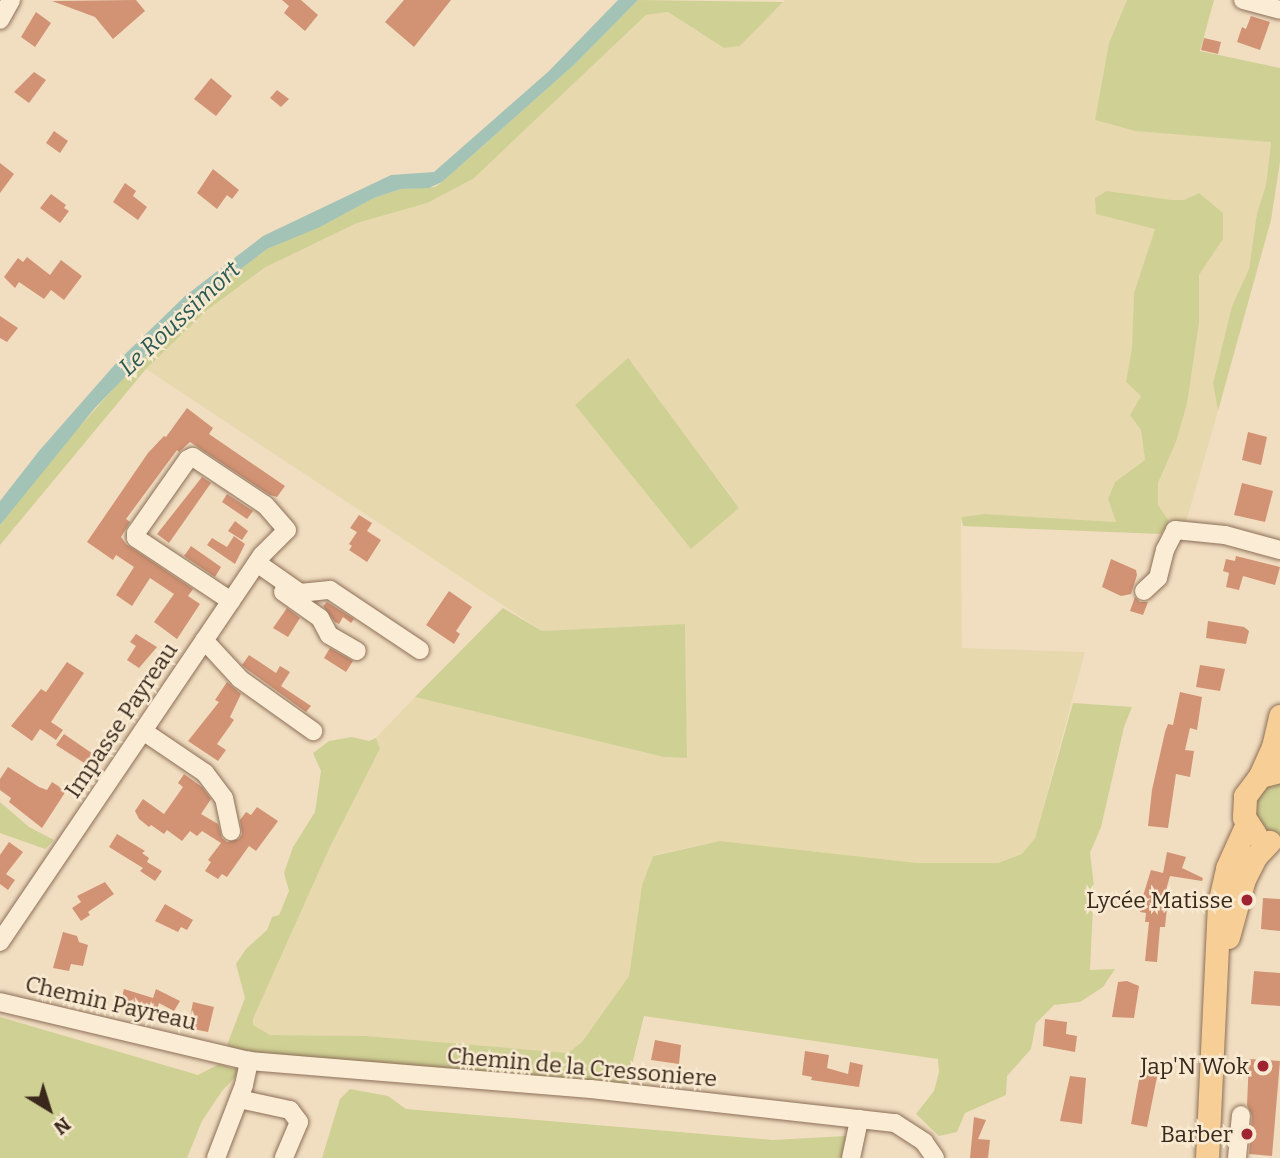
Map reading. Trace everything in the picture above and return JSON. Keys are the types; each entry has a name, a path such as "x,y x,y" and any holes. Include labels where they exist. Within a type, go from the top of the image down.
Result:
{"main road":[{"path":"1275,843 1255,835 1247,824 1243,810 1245,796 1270,774 1280,716"},
{"path":"1207,1158 1211,1020 1219,904 1227,868 1247,824"},
{"path":"1211,1020 1244,879 1255,857 1275,843"}],"street":[{"path":"0,20 11,0"},
{"path":"1243,0 1280,10"},
{"name":"Impasse Payreau","path":"0,942 204,640 231,601 254,567 287,530 265,505 193,457 188,458 136,533 136,538 231,601"},
{"path":"1144,591 1158,578 1165,550 1175,530 1225,535 1280,550"},
{"path":"254,567 300,593 330,590 420,650"},
{"path":"254,567 320,618 329,635 357,651"},
{"path":"204,640 240,678 313,731"},
{"path":"143,731 205,773 224,798 231,831"},
{"name":"Chemin Payreau","path":"0,1002 210,1052"},
{"name":"Chemin de la Cressoniere","path":"210,1052 249,1061 591,1089 895,1123 910,1130 935,1158"},
{"path":"216,1158 239,1100 249,1061"},
{"path":"239,1100 290,1110 299,1122 284,1158"},
{"path":"1237,1158 1241,1115"},
{"path":"851,1158 859,1119"}],"shaded area":[{"path":"785,0 1127,0 1109,43 1095,120 1135,131 1271,141 1266,185 1257,213 1249,269 1232,306 1213,382 1218,411 1186,522 1169,521 1158,505 1158,483 1176,442 1187,404 1199,323 1199,275 1223,239 1199,193 1184,200 1172,200 1107,191 1144,225 1155,229 1134,293 1132,348 1126,382 1141,396 1130,415 1141,430 1145,460 1115,482 1108,499 1116,522 985,514 961,517 962,648 1085,652 1035,838 1022,854 998,863 917,863 720,841 653,855 642,885 629,976 582,1042 568,1053 366,1036 270,1035 253,1025 253,1019 329,849 380,750 376,738 415,697 664,757 687,758 685,624 542,631 146,369 206,311 264,268 357,223 427,203 473,179 646,15 668,12 724,48 740,46","holes":["628,359 739,507 691,549 575,405"]}],"green space":[{"path":"638,0 783,2 740,46 724,48 668,12 646,15 473,179 427,203 357,223 264,268 206,311 146,369 0,545 0,525 53,456 127,374 225,281 267,249 329,222 374,198 401,189 435,187 575,64"},
{"path":"1127,0 1214,0 1200,51 1280,68 1280,162 1271,220 1218,411 1213,383 1232,306 1249,269 1257,213 1266,185 1271,142 1135,131 1095,120 1109,43"},
{"path":"1107,191 1172,200 1184,200 1199,193 1223,213 1223,239 1199,275 1199,323 1187,404 1176,442 1158,483 1158,505 1169,521 1161,534 963,526 961,517 985,514 1116,522 1108,499 1115,482 1145,460 1141,430 1130,415 1141,396 1126,382 1132,348 1134,293 1155,229 1096,214 1095,198"},
{"path":"628,358 739,508 691,549 575,405"},
{"path":"503,608 542,631 685,624 687,758 664,757 415,697"},
{"path":"1073,703 1132,707 1124,727 1101,827 1090,853 1094,886 1090,970 1115,969 1103,987 1080,1002 1054,1005 1036,1023 1031,1049 1007,1076 1006,1095 965,1113 957,1132 939,1136 916,1114 934,1091 939,1072 938,1059 644,1016 628,1081 622,1086 500,1072 241,1052 227,1045 245,998 236,964 246,949 267,930 272,917 279,915 289,891 284,873 293,847 315,812 321,771 313,753 329,741 352,737 369,741 376,738 380,749 329,849 253,1019 253,1025 270,1035 366,1036 568,1053 582,1042 629,976 642,885 653,856 720,841 917,863 998,863 1022,854 1035,838"},
{"path":"1280,779 1280,837 1276,837 1256,826 1252,797 1256,791"},
{"path":"0,802 29,827 54,840 45,849 0,833"},
{"path":"0,1017 198,1075 219,1064 241,1071 222,1091 202,1121 187,1158 0,1158"},
{"path":"350,1089 388,1096 406,1109 773,1140 846,1136 842,1158 322,1158 340,1099"}],"water":[{"name":"Le Roussimort","path":"618,0 638,0 575,64 442,182 429,188 401,189 374,198 320,227 267,249 225,281 164,337 94,409 0,525 0,501 39,451 118,361 185,296 263,236 391,175 434,172 549,71"}],"building":[{"path":"136,0 145,11 113,39 95,17 52,1"},
{"path":"282,0 301,0 318,15 305,31 284,13 289,6"},
{"path":"404,0 451,0 414,47 385,22"},
{"path":"36,12 51,23 35,47 21,37"},
{"path":"1251,16 1270,22 1260,50 1237,42 1242,27 1246,29"},
{"path":"1204,38 1221,42 1218,54 1201,50"},
{"path":"34,72 46,80 29,103 14,92"},
{"path":"211,78 232,96 216,116 194,99"},
{"path":"277,90 289,99 281,107 270,98"},
{"path":"54,131 68,141 60,153 46,143"},
{"path":"0,163 14,174 0,193"},
{"path":"213,169 239,190 232,199 227,195 217,209 197,193"},
{"path":"125,183 136,191 133,196 147,207 138,220 113,202"},
{"path":"51,194 66,205 64,208 69,211 60,223 40,208"},
{"path":"27,257 50,275 61,260 82,276 64,300 51,290 44,299 19,282 15,288 4,277 18,258 23,262"},
{"path":"0,316 18,328 7,342 0,338"},
{"path":"187,408 213,428 209,434 285,486 277,497 270,495 190,442 179,452 177,450 126,519 130,522 121,537 126,544 193,589 188,596 200,604 177,639 154,622 174,594 150,578 132,606 116,595 134,567 116,555 113,560 87,542 148,453 166,437"},
{"path":"1248,432 1267,437 1261,465 1242,460"},
{"path":"202,477 211,483 169,543 157,534"},
{"path":"1242,483 1273,491 1265,522 1234,515"},
{"path":"227,494 253,511 247,519 222,502"},
{"path":"359,515 372,523 367,531 381,540 367,562 349,550 352,546 349,544 357,532 350,528"},
{"path":"235,521 248,531 242,540 228,531"},
{"path":"234,536 245,544 235,564 207,545 212,538 227,547"},
{"path":"191,546 221,567 215,577 184,556"},
{"path":"1236,556 1280,567 1275,585 1243,576 1239,590 1226,587 1229,573 1223,571 1226,559 1235,561"},
{"path":"1111,559 1136,570 1131,594 1121,596 1102,587"},
{"path":"449,591 472,607 456,631 460,634 454,644 426,625"},
{"path":"1135,597 1140,602 1148,602 1143,615 1130,611"},
{"path":"327,602 354,619 351,623 343,617 339,624 335,622 323,606"},
{"path":"287,608 300,618 288,637 273,628"},
{"path":"1208,621 1244,627 1249,631 1246,644 1206,638"},
{"path":"136,634 157,647 139,668 127,660 136,646 130,642"},
{"path":"330,648 353,661 346,672 324,658"},
{"path":"249,655 276,673 280,666 290,672 281,686 311,706 306,712 242,665"},
{"path":"67,662 84,673 51,722 63,730 56,740 40,729 32,741 11,726 41,689 46,692"},
{"path":"1200,665 1225,669 1220,691 1196,687"},
{"path":"227,682 241,694 230,717 234,720 217,744 226,750 218,761 188,741 219,702 215,700"},
{"path":"1180,692 1202,697 1197,730 1190,728 1185,750 1194,751 1190,777 1176,774 1168,828 1148,826 1152,790 1165,732 1168,724 1173,725"},
{"path":"64,734 96,756 89,766 56,745"},
{"path":"8,767 39,787 47,790 52,782 66,791 42,828 9,802 11,798 0,790 0,779"},
{"path":"184,774 202,787 211,799 201,814 218,824 222,838 227,842 239,839 242,834 240,820 246,812 251,815 257,807 278,821 256,851 249,846 227,877 222,874 218,879 205,871 211,862 208,860 221,843 202,831 197,836 190,831 182,841 167,830 164,834 151,825 149,827 139,819 135,811 143,799 164,814 183,787 178,783"},
{"path":"117,834 145,851 142,853 149,858 147,862 162,871 155,881 140,871 143,868 109,847"},
{"path":"9,842 23,852 6,874 15,880 8,890 0,884 0,855"},
{"path":"1167,852 1186,857 1182,868 1203,878 1202,881 1170,876 1164,897 1168,897 1165,927 1160,927 1157,962 1145,961 1149,922 1145,922 1146,913 1140,912 1143,896 1151,870 1163,873"},
{"path":"105,882 114,894 88,912 90,915 81,921 72,908 81,902 77,896"},
{"path":"1263,898 1280,899 1280,931 1261,929"},
{"path":"165,904 193,920 187,930 181,927 178,932 155,921"},
{"path":"63,932 77,936 79,942 88,945 83,966 71,964 69,971 53,968"},
{"path":"1254,971 1280,973 1280,1006 1251,1004"},
{"path":"1127,981 1139,986 1134,1018 1112,1017 1118,982"},
{"path":"124,989 153,998 156,989 180,1001 174,1011 159,1003 156,1013 151,1012 120,1004"},
{"path":"193,1002 214,1007 208,1032 188,1028"},
{"path":"1045,1019 1067,1022 1066,1034 1077,1036 1075,1052 1043,1046"},
{"path":"655,1040 681,1045 679,1064 651,1060"},
{"path":"805,1051 829,1055 827,1068 848,1074 850,1062 863,1065 859,1087 811,1080 812,1077 802,1075"},
{"path":"1249,1059 1280,1061 1272,1156 1249,1154 1252,1116 1247,1105"},
{"path":"1141,1069 1158,1072 1147,1127 1131,1124"},
{"path":"1070,1076 1086,1078 1082,1124 1060,1121"},
{"path":"974,1117 986,1120 978,1139 990,1140 988,1158 970,1158"}],"place":[{"name":"Lycée Matisse","path":"1247,900"},
{"name":"Jap'N Wok","path":"1263,1066"},
{"name":"Barber","path":"1247,1134"}]}
